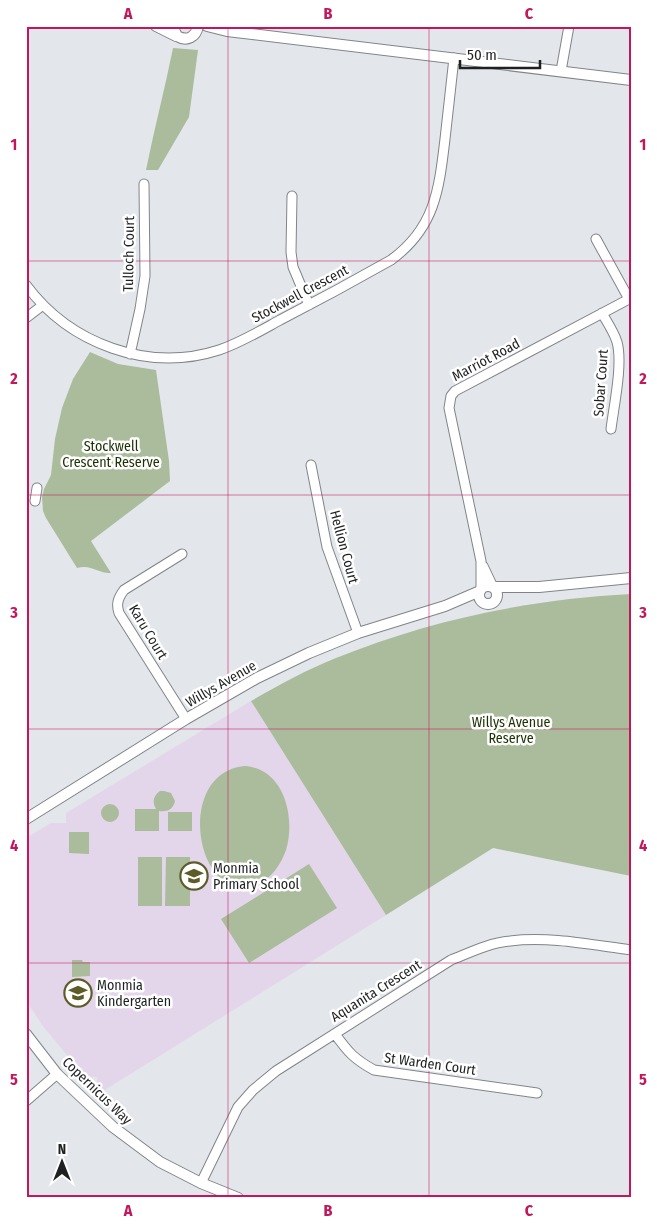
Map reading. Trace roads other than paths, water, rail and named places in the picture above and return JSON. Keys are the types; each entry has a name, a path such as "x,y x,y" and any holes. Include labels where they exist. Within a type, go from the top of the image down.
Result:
{"street":[{"path":"156,26 185,39 227,31"},
{"path":"172,26 177,36"},
{"path":"193,37 198,26"},
{"path":"207,26 227,31 631,80"},
{"path":"562,71 569,26"},
{"name":"Stockwell Crescent","path":"26,285 42,305 65,324 92,341 130,354 155,358 171,358 219,350 237,343 309,305 397,256 412,242 428,218 441,178 454,58"},
{"name":"Tulloch Court","path":"130,354 145,276 144,184"},
{"path":"292,196 293,267 309,305"},
{"path":"596,238 630,298"},
{"name":"Marriot Road","path":"480,591 481,562 449,408 451,396 455,391 630,298"},
{"path":"26,318 42,305"},
{"name":"Sobar Court","path":"602,313 615,336 618,350 611,429"},
{"name":"Hellion Court","path":"311,465 327,547 358,634"},
{"name":"Karu Court","path":"182,554 124,590 119,596 117,603 120,613 186,719"},
{"name":"Marriot Road","path":"481,562 493,587"},
{"path":"538,587 505,595 491,603 481,600 480,591 488,586 538,587 631,578"},
{"path":"493,587 498,594 496,600"},
{"name":"Willys Avenue","path":"26,819 186,719 257,678 309,653 358,634 445,606 480,591"},
{"name":"Willys Avenue","path":"445,606 478,602 486,603"},
{"name":"Aquanita Crescent","path":"202,1183 238,1107 254,1090 276,1071 452,960 482,947 510,941 543,940 631,950"},
{"name":"Copernicus Way","path":"26,1034 57,1074 113,1127 160,1162 238,1198"},
{"name":"St Warden Court","path":"335,1034 349,1054 361,1064 374,1070 537,1092"},
{"path":"26,1101 57,1074"}],"place":[{"name":"Monmia Primary School","path":"194,876"},
{"name":"Monmia Kindergarten","path":"78,993"}],"park label":[{"name":"Stockwell Crescent Reserve","path":"111,454"},
{"name":"Willys Avenue Reserve","path":"511,730"}]}
